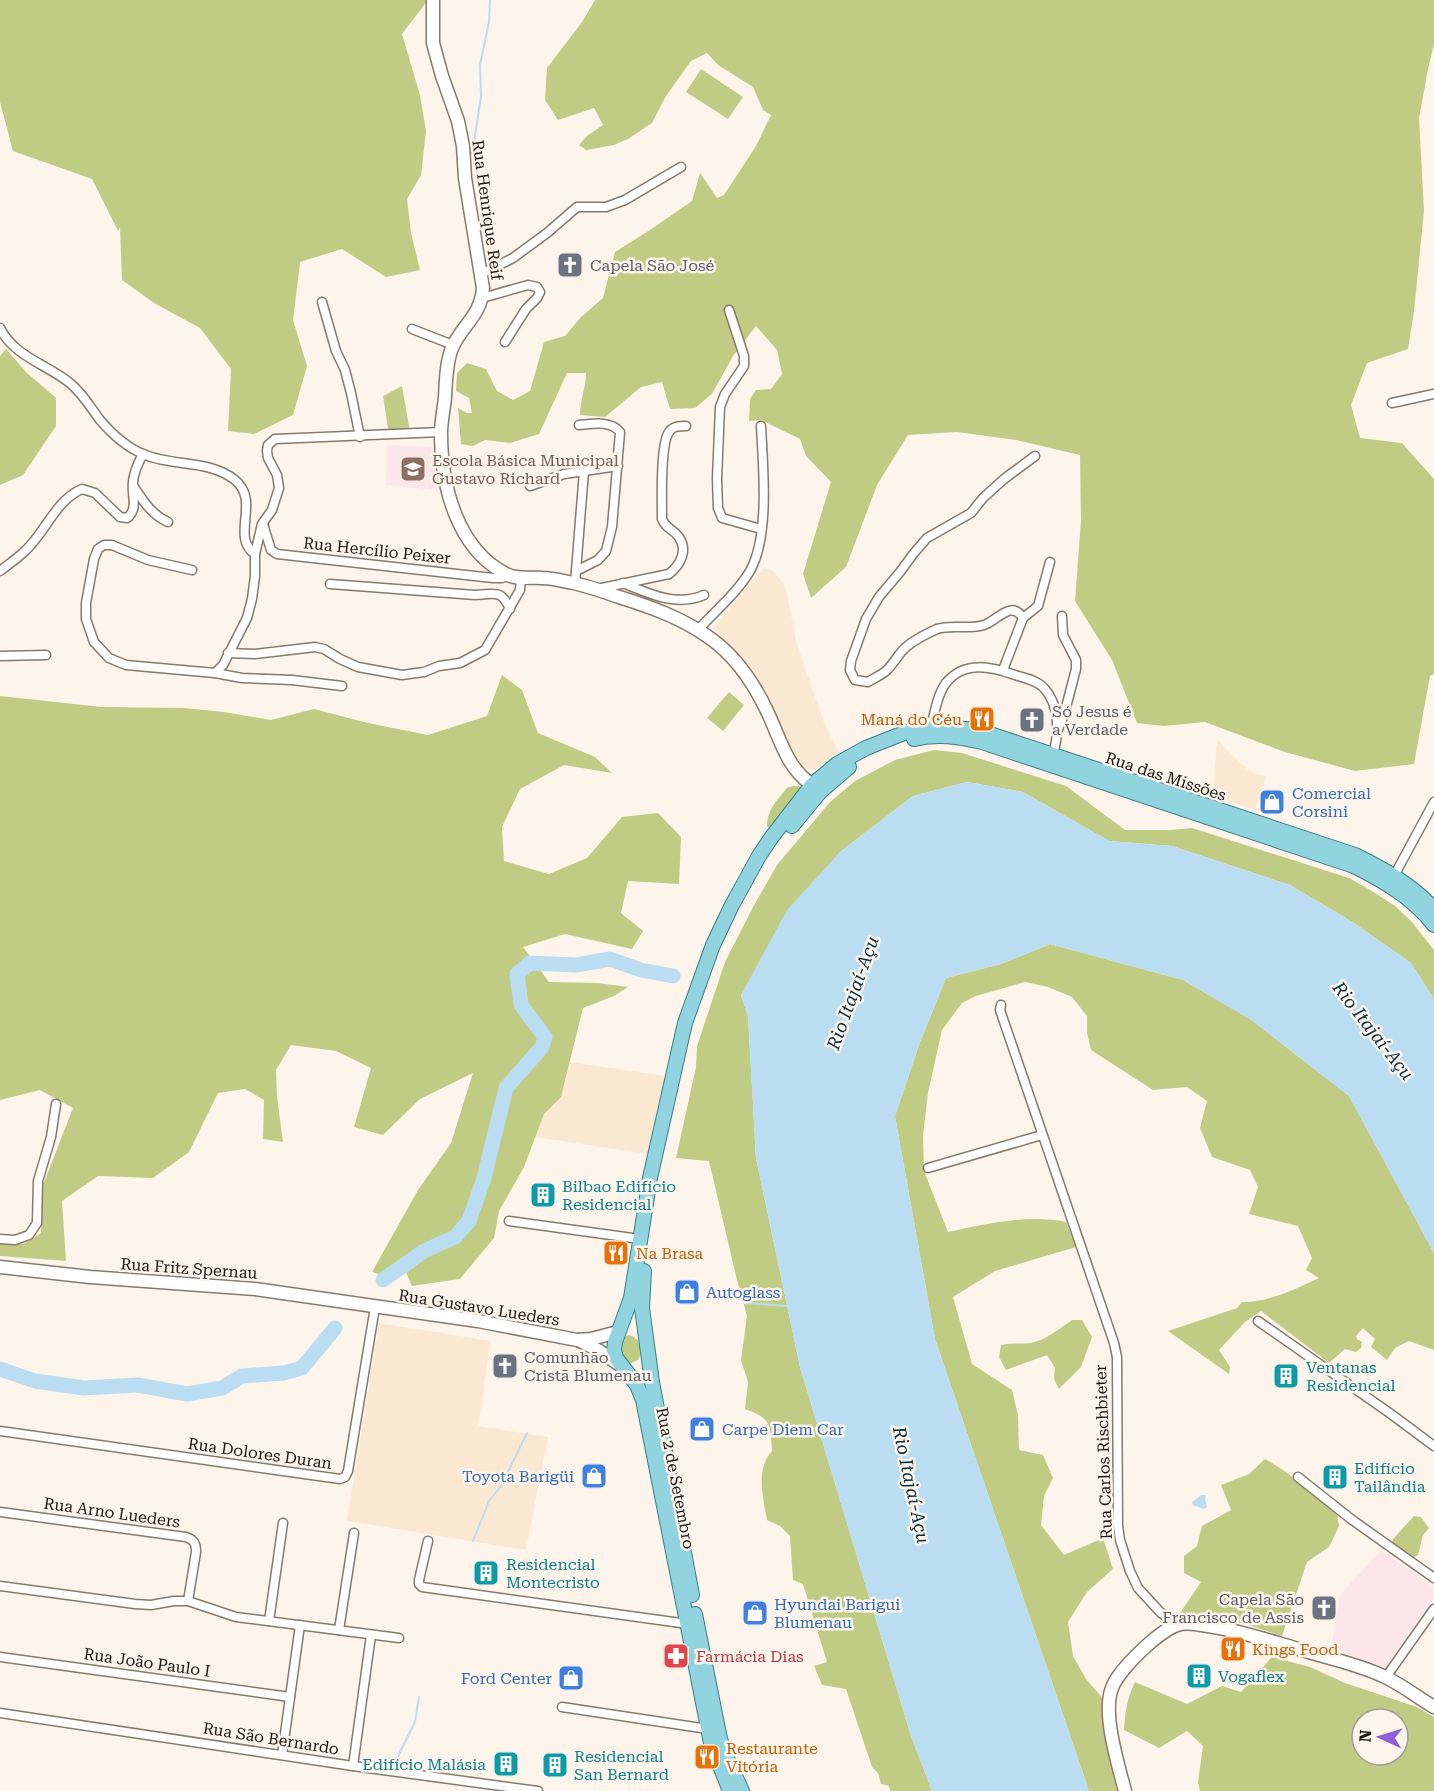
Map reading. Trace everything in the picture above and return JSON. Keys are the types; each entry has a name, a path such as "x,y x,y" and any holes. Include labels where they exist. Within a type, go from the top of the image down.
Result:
{"main road":[{"name":"Rua das Missões","path":"708,970 713,945 759,856 837,764 900,733 931,727 978,730 1355,855 1394,876 1414,890 1434,909"},
{"name":"Rua das Missões","path":"816,788 854,763 890,746 924,736 973,740 1354,866 1402,894 1434,925"},
{"name":"Rua 2 de Setembro","path":"708,970 685,1023 650,1178 631,1298 614,1350 623,1368 637,1385 643,1400 708,1729 730,1791"},
{"name":"Rua 2 de Setembro","path":"708,970 683,1063 660,1169 647,1239 642,1308 697,1623 720,1739 742,1791"},
{"path":"618,1332 630,1328 639,1330 646,1336"},
{"path":"623,1368 635,1371 650,1362"}],"street":[{"name":"Rua Henrique Reif","path":"433,0 434,43 442,76 458,121 481,274 482,298 476,314 453,345 449,357 441,432 447,488 450,503 458,521 480,554 507,575 521,578 575,577 597,589 664,613 710,638 744,670 767,710 785,754 798,774 816,788"},
{"path":"481,274 513,258 577,207 606,207 625,200 681,167"},
{"path":"482,298 528,285 537,287 540,292 505,342"},
{"path":"322,302 336,351 345,370 360,436"},
{"path":"729,310 744,356 744,366 725,394 720,407 718,508 722,518 761,529"},
{"path":"0,328 14,346 34,361 70,382 116,437 143,454 220,470 242,486 246,499 245,543 248,550 255,554"},
{"path":"412,329 453,345"},
{"path":"1392,403 1434,394"},
{"path":"575,577 606,551 612,527 620,432 617,428 602,423 579,425"},
{"path":"597,589 669,574 682,559 683,549 679,536 664,525 662,519 662,476 666,437 676,426 686,426"},
{"path":"698,630 750,571 757,551 765,493 761,426"},
{"path":"215,674 223,665 247,618 255,576 255,554 262,524 272,510 279,488 277,475 268,458 268,445 275,439 441,432"},
{"path":"0,571 26,550 45,528 64,500 73,492 82,489 95,493 120,517 127,518 132,514 134,507 132,484 143,454"},
{"path":"1023,618 1014,610 1007,610 985,625 940,628 902,650 886,671 868,682 855,680 851,675 851,661 867,619 879,597 914,553 927,538 971,513 983,498 1004,479 1035,456"},
{"path":"530,486 564,474 618,466"},
{"path":"575,577 584,471"},
{"path":"132,484 147,506 160,519 168,522"},
{"name":"Rua Hercílio Peixer","path":"262,524 271,550 277,554 493,578 502,578 507,575"},
{"path":"192,570 148,560 111,544 98,549 86,603 86,619 94,642 109,658 126,665 342,686"},
{"path":"1003,670 1023,618 1038,606 1050,562"},
{"path":"228,653 255,654 315,647 324,649 358,667 402,675 460,663 485,650 520,590 521,578"},
{"path":"623,583 647,593 679,601 692,600 704,595"},
{"path":"330,584 475,595 498,594 505,598 510,609"},
{"path":"1053,755 1058,729 1076,669 1076,660 1063,636 1062,616"},
{"path":"0,656 46,656"},
{"path":"931,727 942,688 947,681 957,673 974,667 987,667 1030,679 1044,686 1050,697 1058,729"},
{"path":"1394,876 1434,802"},
{"name":"Rua Carlos Rischbieter","path":"1001,1005 1000,1010 1114,1343 1117,1358 1118,1526 1124,1556 1138,1588 1161,1612 1177,1624"},
{"path":"0,1239 15,1240 29,1235 37,1222 38,1181 51,1137 56,1104"},
{"path":"928,1168 1042,1135"},
{"path":"509,1221 640,1239"},
{"name":"Rua Fritz Spernau","path":"0,1267 90,1277 255,1289 375,1307"},
{"name":"Rua Gustavo Lueders","path":"375,1307 478,1322 577,1340 618,1332"},
{"name":"Rua Dolores Duran","path":"0,1431 340,1479 345,1477 348,1471 375,1307"},
{"path":"1258,1321 1434,1446"},
{"name":"Rua Gustavo Lueders","path":"577,1340 598,1350 623,1368"},
{"path":"1298,1477 1351,1519 1434,1578"},
{"name":"Rua Arno Lueders","path":"0,1512 191,1539 196,1545 196,1552 188,1601"},
{"path":"269,1621 283,1523"},
{"path":"339,1630 354,1533"},
{"path":"428,1541 419,1580 422,1587 688,1624"},
{"path":"0,1586 135,1604 151,1605 188,1601 236,1617 399,1638"},
{"path":"1386,1677 1434,1609"},
{"path":"1125,1791 1111,1729 1109,1710 1112,1688 1123,1669 1161,1634 1177,1624 1188,1623 1229,1629 1344,1662 1386,1677 1434,1707"},
{"path":"282,1755 300,1625"},
{"path":"353,1766 372,1635"},
{"name":"Rua João Paulo I","path":"0,1657 290,1697"},
{"path":"562,1707 708,1729"},
{"name":"Rua São Bernardo","path":"0,1713 353,1766 538,1791"}],"shaded area":[{"name":"Escola Básica Municipal Gustavo Richard","path":"387,445 436,447 442,491 386,485"},
{"path":"763,568 773,571 785,585 797,644 823,720 839,753 812,770 797,767 769,698 753,670 713,628"},
{"path":"1217,740 1247,769 1266,776 1255,810 1213,796"},
{"path":"570,1062 666,1076 647,1154 535,1137 544,1114 561,1097"},
{"path":"379,1323 491,1341 478,1426 548,1437 526,1550 347,1521"},
{"path":"1381,1550 1434,1587 1434,1598 1385,1667 1331,1649 1340,1595"}],"green space":[{"path":"0,0 428,0 402,34 420,95 426,131 421,175 407,199 411,233 420,270 386,277 342,249 300,262 293,320 307,366 293,415 254,434 228,431 231,369 200,328 154,303 122,280 120,227 118,231 92,179 13,151 0,102"},
{"path":"595,0 1434,0 1434,44 1419,118 1424,211 1408,349 1367,363 1351,405 1360,438 1402,443 1434,479 1434,674 1430,676 1414,764 1355,771 1285,752 1205,722 1164,726 1137,723 1112,660 1075,601 1081,520 1080,455 1016,440 957,432 908,435 877,485 846,567 811,598 803,574 831,482 806,456 800,439 761,420 749,421 750,399 756,390 771,389 782,374 777,350 756,326 733,356 712,394 695,408 670,409 662,382 641,387 605,417 580,415 586,373 567,373 539,434 510,443 485,440 473,446 461,444 458,408 472,413 469,398 456,391 457,373 467,363 486,369 497,391 513,400 530,391 544,342 565,336 581,317 603,298 615,252 692,201 700,173 717,198 724,195 756,146 771,115 763,110 753,87 718,65 707,53 691,61 666,96 652,123 628,139 614,145 586,150 579,145 603,125 594,108 558,120 545,100 547,68 582,22"},
{"path":"701,69 743,97 728,119 686,92"},
{"path":"6,349 26,372 56,398 56,426 23,475 0,485 0,356"},
{"path":"402,386 410,432 389,434 383,396"},
{"path":"502,675 522,690 538,733 595,757 612,773 564,765 520,789 502,827 504,861 549,874 587,858 622,817 658,813 681,837 679,884 628,881 621,913 643,931 632,949 565,934 523,947 549,982 598,983 628,987 614,996 583,1008 561,1097 544,1114 524,1167 499,1211 494,1238 460,1279 412,1286 402,1263 384,1276 372,1272 418,1190 451,1143 473,1073 420,1099 383,1135 354,1127 371,1068 336,1051 291,1045 276,1070 283,1142 263,1139 264,1100 245,1089 218,1093 189,1152 153,1178 98,1176 62,1201 66,1261 0,1256 0,1243 24,1244 41,1233 41,1190 73,1108 40,1090 0,1100 0,696 102,707 184,708 271,720 314,709 428,735 487,716"},
{"path":"729,692 744,705 723,731 707,718"},
{"path":"934,750 962,753 1066,786 1125,830 1192,828 1349,878 1395,906 1412,922 1434,950 1434,999 1411,963 1354,923 1290,885 1172,846 1109,841 1023,792 967,782 913,796 840,852 741,995 748,1016 756,1158 800,1367 911,1736 932,1791 890,1791 889,1786 881,1784 878,1773 872,1767 846,1689 822,1685 814,1666 827,1662 803,1584 793,1580 790,1536 780,1526 767,1520 762,1493 762,1475 763,1467 772,1451 771,1434 765,1420 745,1409 748,1382 741,1360 747,1316 709,1161 676,1158 696,1067 697,1046 725,962 777,865 830,802 855,781 895,760"},
{"path":"799,786 804,790 770,829 767,826 767,820 771,810 787,788"},
{"path":"1050,944 1183,980 1250,1019 1349,1096 1434,1253 1434,1350 1409,1341 1395,1348 1387,1360 1371,1347 1375,1339 1363,1328 1356,1336 1362,1342 1361,1348 1356,1352 1345,1349 1329,1363 1261,1311 1245,1322 1219,1350 1230,1367 1229,1374 1168,1331 1237,1308 1242,1302 1262,1300 1282,1294 1319,1278 1306,1270 1312,1258 1298,1226 1249,1214 1258,1187 1250,1170 1212,1157 1200,1128 1207,1101 1187,1087 1153,1090 1091,1050 1087,1033 1087,1016 1072,997 1048,987 1025,982 976,996 962,1003 942,1030 928,1093 923,1135 924,1171 948,1232 1007,1221 1051,1220 1066,1222 1076,1247 995,1271 953,1297 972,1364 1012,1390 1018,1415 1019,1450 1043,1455 1053,1478 1044,1496 1041,1525 1064,1555 1103,1538 1113,1569 1087,1592 1068,1622 1073,1656 1086,1679 1107,1707 1105,1724 1108,1746 1119,1791 1089,1791 935,1339 895,1116 920,1042 946,978 1001,964"},
{"path":"1072,1320 1082,1320 1092,1337 1081,1367 1059,1389 1054,1379 1055,1368 1047,1355 1006,1370 999,1357 1001,1345 1036,1342"},
{"path":"629,1335 636,1339 641,1348 638,1360 629,1364 620,1354 623,1338"},
{"path":"1265,1459 1293,1477 1337,1513 1339,1526 1329,1547 1307,1562 1282,1636 1218,1617 1180,1613 1201,1582 1184,1573 1184,1556 1197,1546 1202,1526 1231,1510 1221,1485 1249,1474"},
{"path":"1414,1516 1421,1517 1429,1528 1423,1535 1418,1555 1412,1559 1393,1544 1393,1539"},
{"path":"1272,1657 1310,1667 1345,1683 1417,1707 1434,1717 1434,1791 1200,1791 1198,1782 1203,1746 1187,1731 1159,1748 1124,1730 1127,1706 1135,1682 1187,1704 1222,1686 1241,1692"}],"water":[{"name":"Rio Itajaí-Açu","path":"967,782 1023,792 1109,841 1172,846 1290,885 1354,923 1411,963 1434,999 1434,1253 1349,1096 1250,1019 1183,980 1050,944 1001,964 946,978 920,1042 895,1116 935,1339 1089,1791 932,1791 911,1736 800,1367 756,1158 748,1016 741,995 787,910 840,852 913,796"},
{"path":"1201,1495 1206,1495 1207,1507 1204,1509 1193,1505 1192,1502"}],"waterway":[{"path":"469,157 472,152 481,96 480,65 489,22 490,0"},
{"path":"383,1280 424,1251 455,1237 469,1221 484,1178 506,1088 542,1047 545,1037 521,1005 517,974 530,963 576,965 610,959 641,970 673,976"},
{"path":"744,1303 789,1306"},
{"path":"0,1369 35,1381 84,1388 138,1385 187,1394 222,1388 242,1376 284,1373 302,1368 335,1328"},
{"path":"473,1541 489,1501 501,1486 527,1433"},
{"path":"397,1758 415,1722 419,1697"}],"place":[{"name":"Capela São José","path":"570,265"},
{"name":"Escola Básica Municipal Gustavo Richard","path":"413,469"},
{"name":"Maná do Céu","path":"982,719"},
{"name":"Só Jesus é a Verdade","path":"1032,720"},
{"name":"Comercial Corsini","path":"1272,802"},
{"name":"Bilbao Edifício Residencial","path":"543,1195"},
{"name":"Na Brasa","path":"616,1253"},
{"name":"Autoglass","path":"687,1292"},
{"name":"Comunhão Cristã Blumenau","path":"505,1366"},
{"name":"Ventanas Residencial","path":"1286,1376"},
{"name":"Carpe Diem Car","path":"702,1429"},
{"name":"Toyota Barigüi","path":"594,1476"},
{"name":"Edifício Tailândia","path":"1335,1477"},
{"name":"Residencial Montecristo","path":"486,1573"},
{"name":"Capela São Francisco de Assis","path":"1324,1608"},
{"name":"Hyundai Barigui Blumenau","path":"755,1613"},
{"name":"Kings Food","path":"1233,1649"},
{"name":"Farmácia Dias","path":"676,1656"},
{"name":"Vogaflex","path":"1199,1676"},
{"name":"Ford Center","path":"571,1678"},
{"name":"Restaurante Vitória","path":"707,1757"},
{"name":"Edifício Malásia","path":"506,1764"},
{"name":"Residencial San Bernard","path":"555,1765"}]}
